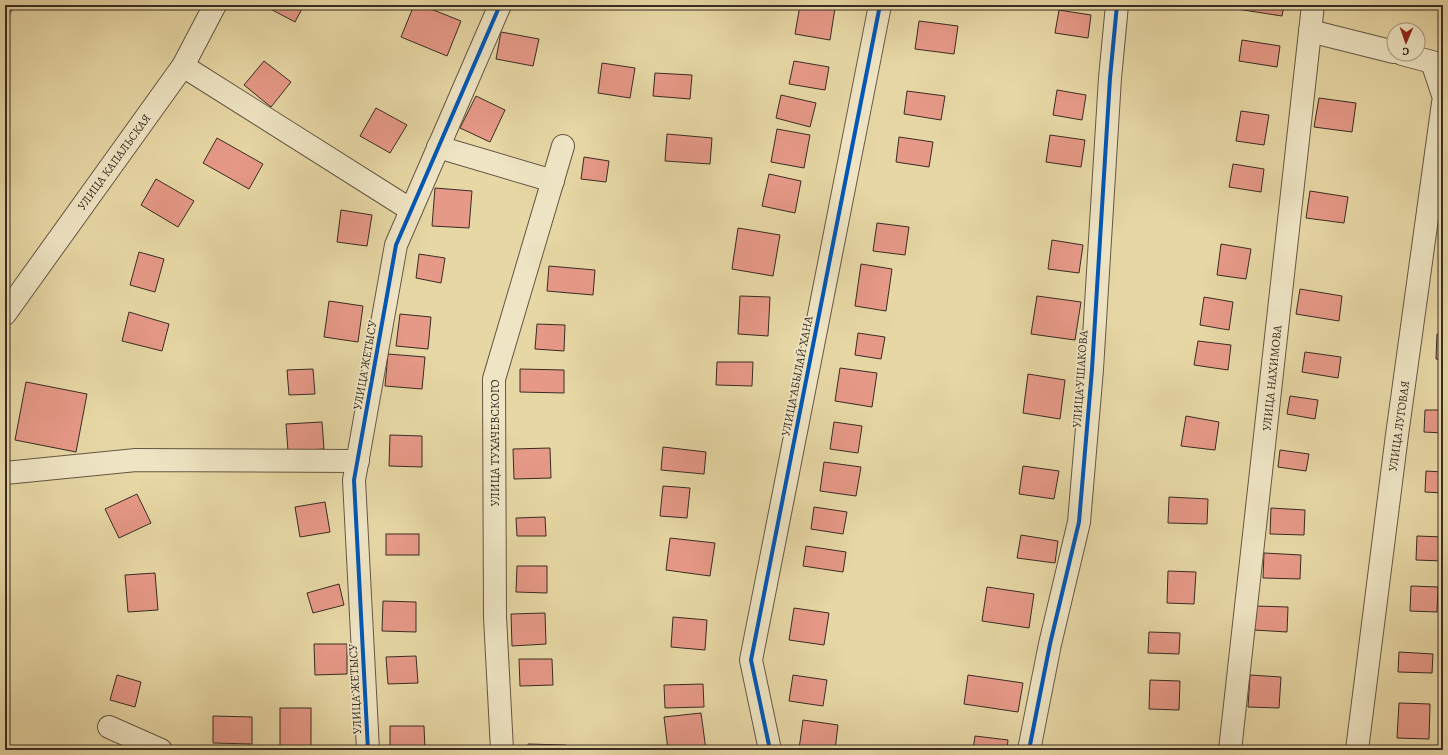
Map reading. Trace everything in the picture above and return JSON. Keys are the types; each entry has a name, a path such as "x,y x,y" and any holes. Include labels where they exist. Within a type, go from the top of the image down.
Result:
{"street":[{"name":"УЛИЦА КАПАЛЬСКАЯ","path":"5,314 183,66 215,5"},
{"name":"УЛИЦА ЖЕТЫСУ","path":"368,750 354,480 396,245 500,5"},
{"name":"УЛИЦА АБЫЛАЙ ХАНА","path":"770,750 751,660 880,5"},
{"name":"УЛИЦА УШАКОВА","path":"1029,750 1050,644 1079,522 1092,369 1110,78 1117,5"},
{"name":"УЛИЦА НАХИМОВА","path":"1230,750 1313,5"},
{"path":"1310,31 1386,50"},
{"path":"1426,60 1432,62 1443,95"},
{"path":"183,66 411,210"},
{"name":"УЛИЦА ЛУГОВАЯ","path":"1357,750 1399,420 1443,103"},
{"name":"УЛИЦА ТУХАЧЕВСКОГО","path":"502,750 494,616 494,379 563,146"},
{"path":"438,147 553,180"},
{"path":"5,473 136,460 358,460"},
{"path":"109,727 161,750"}],"green space":[{"path":"5,5 15,5 5,23"}],"building":[{"path":"263,5 304,5 295,22"},
{"path":"414,5 421,5 461,21 447,56 401,37"},
{"path":"800,5 816,5 835,8 830,40 795,34"},
{"path":"1238,5 1284,5 1282,16 1237,9"},
{"path":"1059,10 1091,15 1088,38 1055,33"},
{"path":"919,21 958,26 954,54 915,49"},
{"path":"501,32 539,39 533,66 496,59"},
{"path":"1242,40 1280,46 1277,67 1239,61"},
{"path":"264,61 291,82 271,107 244,85"},
{"path":"794,61 829,67 825,90 789,84"},
{"path":"602,63 635,68 630,98 598,93"},
{"path":"655,73 692,75 690,99 653,96"},
{"path":"1057,90 1086,95 1082,120 1053,115"},
{"path":"907,91 945,96 941,120 904,114"},
{"path":"781,95 816,103 810,127 776,118"},
{"path":"476,96 505,110 490,142 460,128"},
{"path":"1319,98 1356,103 1352,132 1314,127"},
{"path":"376,108 407,125 390,153 360,136"},
{"path":"1241,111 1269,115 1264,145 1236,141"},
{"path":"777,129 810,135 804,168 771,162"},
{"path":"667,134 712,138 710,164 665,161"},
{"path":"1050,135 1085,140 1081,167 1046,162"},
{"path":"899,137 933,142 929,167 896,162"},
{"path":"217,138 263,164 249,189 203,163"},
{"path":"584,157 609,161 606,182 581,179"},
{"path":"1233,164 1264,169 1261,192 1229,187"},
{"path":"769,174 801,181 795,213 762,206"},
{"path":"156,179 194,201 178,227 141,205"},
{"path":"435,188 472,191 469,228 432,226"},
{"path":"1310,191 1348,197 1344,223 1306,218"},
{"path":"341,210 372,215 367,246 337,242"},
{"path":"877,223 909,227 905,255 873,251"},
{"path":"738,228 780,235 773,276 732,269"},
{"path":"1052,240 1083,245 1079,273 1048,269"},
{"path":"1221,244 1251,249 1246,279 1217,275"},
{"path":"139,252 164,259 155,292 130,285"},
{"path":"419,254 445,258 441,283 416,278"},
{"path":"861,264 892,269 886,311 855,306"},
{"path":"549,266 595,270 593,295 547,291"},
{"path":"1300,289 1342,296 1339,321 1296,314"},
{"path":"740,296 770,297 768,336 738,334"},
{"path":"1037,296 1081,302 1075,340 1031,334"},
{"path":"1204,297 1233,302 1229,330 1200,325"},
{"path":"329,301 363,306 358,342 324,337"},
{"path":"129,312 169,324 162,351 122,341"},
{"path":"400,314 431,317 428,349 396,346"},
{"path":"537,324 565,325 564,351 535,349"},
{"path":"858,333 885,337 881,359 855,355"},
{"path":"1437,334 1443,335 1443,360 1436,359"},
{"path":"1198,341 1231,345 1228,370 1194,365"},
{"path":"1305,352 1341,357 1338,378 1302,372"},
{"path":"388,354 425,357 422,389 385,386"},
{"path":"717,362 753,362 752,386 716,385"},
{"path":"840,368 877,373 872,407 835,401"},
{"path":"313,369 315,394 289,395 287,370"},
{"path":"520,369 564,370 564,393 520,392"},
{"path":"1028,374 1065,380 1060,419 1023,413"},
{"path":"26,382 87,394 76,452 15,440"},
{"path":"1290,396 1318,400 1315,419 1287,414"},
{"path":"1425,410 1443,410 1443,433 1424,432"},
{"path":"1186,416 1219,422 1215,450 1181,446"},
{"path":"322,422 324,449 288,451 286,424"},
{"path":"834,422 862,426 858,453 830,449"},
{"path":"390,435 422,436 422,467 389,466"},
{"path":"663,447 706,452 704,474 661,470"},
{"path":"550,448 551,478 514,479 513,449"},
{"path":"1280,450 1309,454 1306,471 1278,467"},
{"path":"824,462 861,467 856,496 820,491"},
{"path":"1023,466 1059,471 1054,499 1019,494"},
{"path":"1426,471 1443,472 1443,493 1425,492"},
{"path":"663,486 690,488 687,518 660,516"},
{"path":"137,494 151,523 119,538 105,509"},
{"path":"1169,497 1208,499 1207,524 1168,523"},
{"path":"325,502 330,532 300,537 295,507"},
{"path":"814,507 847,512 843,534 811,529"},
{"path":"1271,508 1305,510 1304,535 1270,534"},
{"path":"545,517 546,536 517,536 516,518"},
{"path":"386,534 419,534 419,555 386,555"},
{"path":"1021,535 1058,541 1055,563 1017,558"},
{"path":"1417,536 1443,537 1443,561 1416,560"},
{"path":"670,538 715,543 710,576 666,570"},
{"path":"806,546 846,552 843,572 803,566"},
{"path":"1264,553 1301,555 1300,579 1263,578"},
{"path":"517,566 547,566 547,593 516,592"},
{"path":"1168,571 1196,572 1194,604 1167,603"},
{"path":"155,573 158,610 128,612 125,575"},
{"path":"339,584 344,605 313,613 307,593"},
{"path":"1411,586 1438,587 1437,612 1410,611"},
{"path":"987,587 1034,594 1029,628 982,621"},
{"path":"383,601 416,602 416,632 382,631"},
{"path":"1255,606 1288,607 1287,632 1254,630"},
{"path":"794,608 829,613 824,645 789,640"},
{"path":"545,613 546,644 512,646 511,614"},
{"path":"673,617 707,620 705,650 671,647"},
{"path":"1149,632 1180,633 1179,654 1148,653"},
{"path":"314,644 347,644 347,674 315,675"},
{"path":"1399,652 1433,654 1432,673 1398,672"},
{"path":"416,656 418,683 388,684 386,657"},
{"path":"519,659 552,659 553,685 520,686"},
{"path":"117,675 141,682 135,707 110,700"},
{"path":"793,675 827,680 823,706 789,701"},
{"path":"968,675 1023,683 1018,712 964,704"},
{"path":"1250,675 1281,677 1279,708 1248,707"},
{"path":"1150,680 1180,681 1179,710 1149,709"},
{"path":"703,684 704,707 665,708 664,685"},
{"path":"1399,703 1430,704 1429,739 1397,738"},
{"path":"280,708 311,708 311,750 280,750"},
{"path":"701,713 706,750 668,750 664,717"},
{"path":"213,716 252,717 252,744 213,743"},
{"path":"803,720 838,725 835,750 799,749"},
{"path":"390,726 424,726 425,750 390,750"},
{"path":"975,736 1008,740 1007,750 973,750"},
{"path":"528,744 566,745 566,750 528,750"}],"cycle path":[{"path":"368,750 354,480 396,245 500,5"},
{"path":"770,750 751,660 880,5"},
{"path":"1029,750 1050,644 1079,522 1092,369 1110,78 1117,5"}]}
